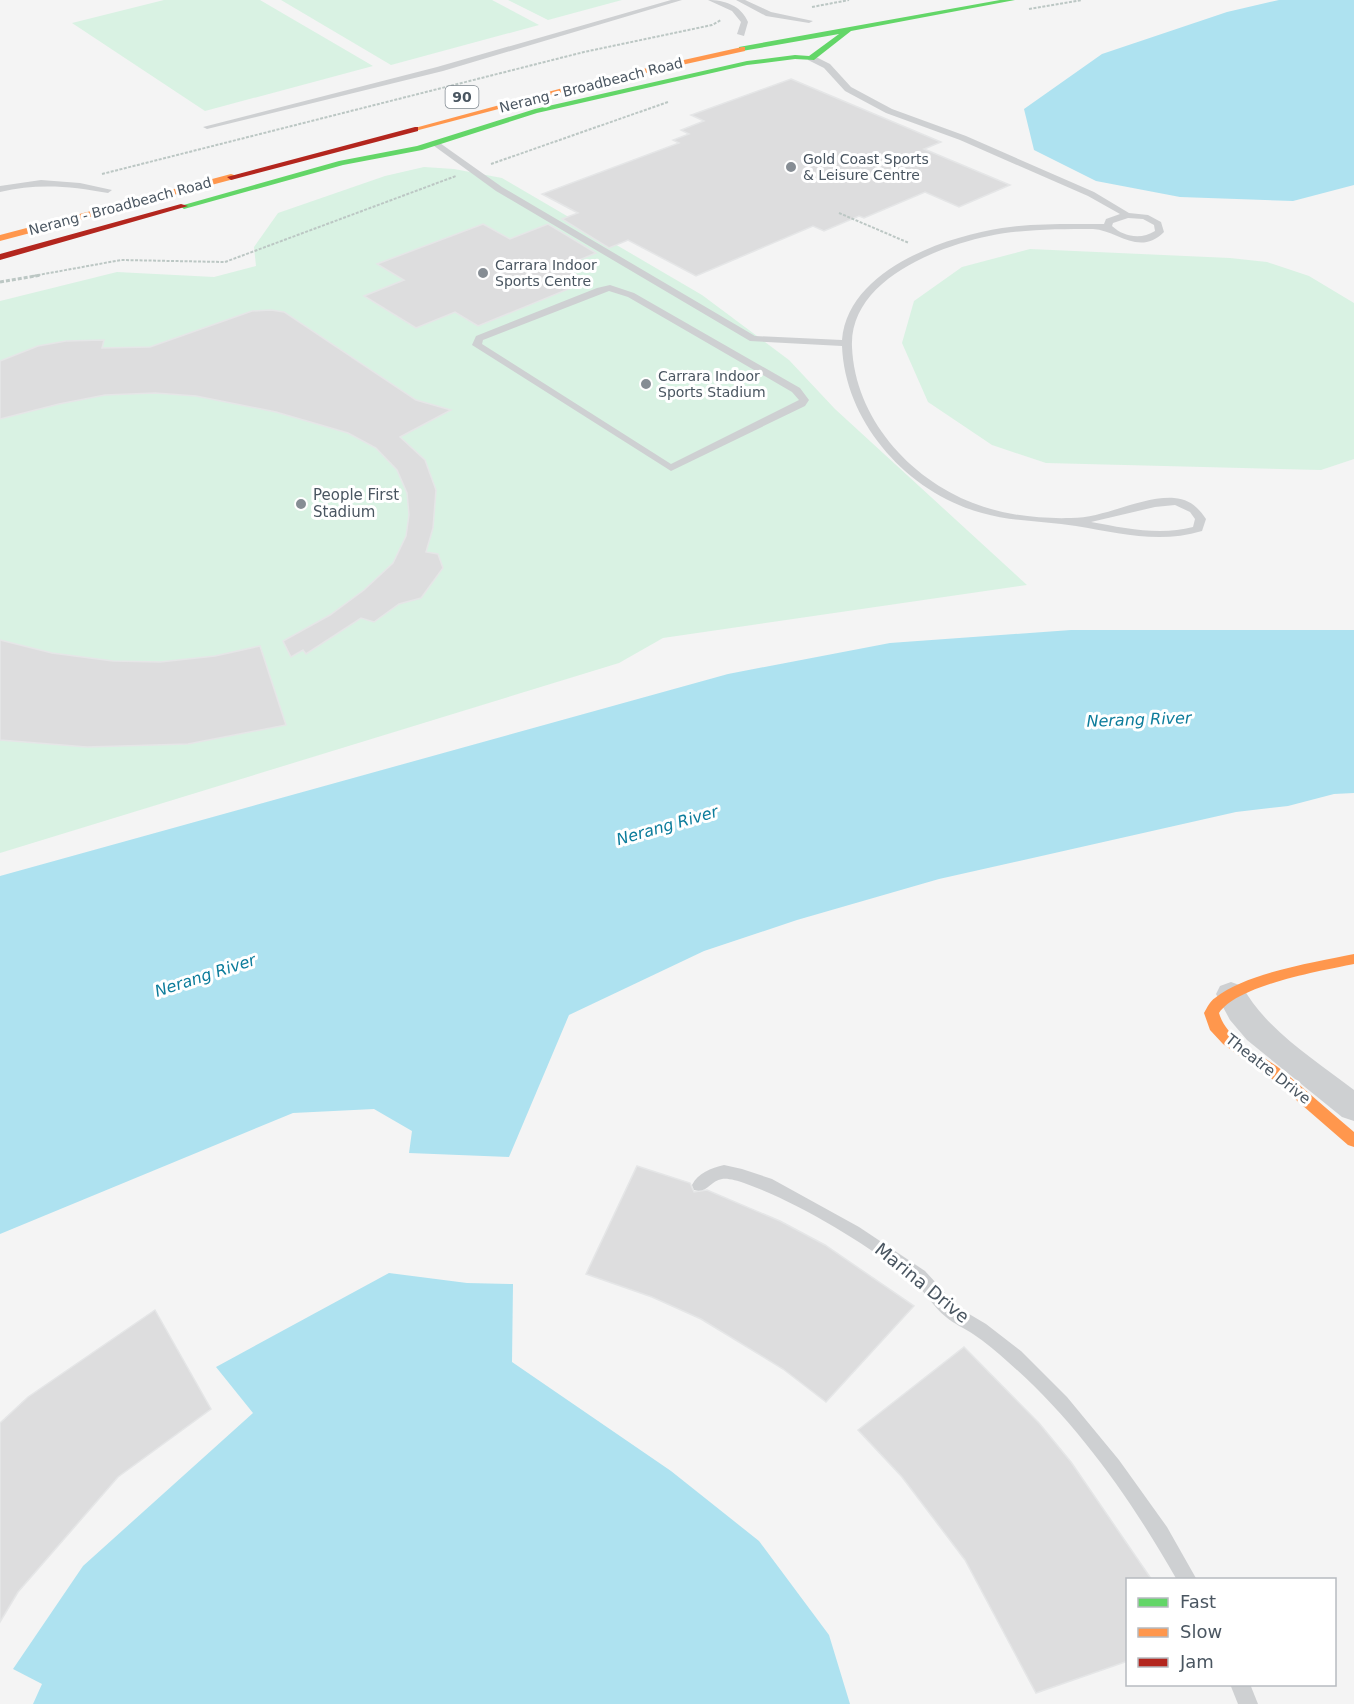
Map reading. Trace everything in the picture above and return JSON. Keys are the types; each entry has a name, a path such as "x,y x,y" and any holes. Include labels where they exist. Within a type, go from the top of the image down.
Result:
{"main road":[{"name":"Nerang - Broadbeach Road","path":"0,238 585,84 851,28 1017,5"},
{"path":"736,35 814,20"},
{"path":"0,257 323,168 403,152 536,111 747,63 795,57 811,58 851,28"},
{"name":"Nerang - Broadbeach Road","path":"76,199 114,189"},
{"name":"Theatre Drive","path":"1354,959 1272,977 1231,994 1215,1003 1211,1010 1217,1029 1237,1047 1292,1087 1354,1141"}],"street":[{"name":"Theatre Drive","path":"1231,994 1241,1012 1258,1032 1354,1107"}],"lane":[{"path":"207,127 451,66 679,0"},
{"path":"711,0 728,6 743,17 745,23 736,35"},
{"path":"739,0 770,14 814,20"},
{"path":"811,58 827,66 848,89 889,111 963,138 1091,194 1127,215 1153,220 1158,224 1160,232 1152,237 1129,238 1115,234 1107,227 1018,229 969,238 930,252 899,267 868,293 857,307 849,324 847,343 858,400 869,424 890,449 945,495 971,507 1005,516 1071,522 1100,528 1185,534 1198,529 1201,519 1196,510 1179,502 1164,500 1133,511 1071,522"},
{"path":"434,143 499,189 739,345 796,390 804,400 795,408 671,468 477,345 479,338 600,290 618,289 739,345 847,343"},
{"path":"0,189 38,181 114,189"},
{"path":"1107,227 1109,221 1114,218 1127,215"},
{"name":"Marina Drive","path":"700,1185 713,1174 727,1172 765,1185 866,1239 921,1279 947,1308 996,1340 1060,1402 1099,1448 1137,1501 1187,1578"},
{"path":"1241,1686 1248,1704"}],"path":[{"path":"1017,5 1082,0"},
{"path":"65,183 573,55 712,25 721,20 724,14"},
{"path":"0,282 121,260 225,262 670,101"},
{"path":"839,213 930,252"}],"green space":[{"path":"164,0 260,0 373,66 205,111 72,23"},
{"path":"281,0 492,0 539,25 391,65"},
{"path":"508,0 622,0 548,20"},
{"name":"People First Stadium","path":"424,167 454,169 502,178 702,295 789,360 835,409 1027,585 663,638 619,663 0,853 0,301 117,272 214,277 256,266 254,247 278,213 385,176"},
{"path":"1030,249 1230,258 1267,262 1309,276 1354,303 1354,459 1321,470 1046,463 992,445 928,402 902,343 914,301 962,267"}],"water":[{"path":"1279,0 1354,0 1354,185 1293,201 1180,197 1096,181 1034,150 1024,109 1102,54 1227,12"},
{"name":"Nerang River","path":"1071,630 1354,630 1354,793 1334,794 1288,806 1236,812 939,879 797,920 704,951 569,1015 509,1157 409,1153 412,1131 374,1109 293,1113 0,1234 0,876 728,674 890,643"},
{"path":"389,1273 467,1283 513,1284 512,1362 671,1471 759,1541 829,1635 850,1704 33,1704 42,1684 13,1669 83,1566 253,1413 216,1367"}],"building":[{"name":"Gold Coast Sports & Leisure Centre","path":"791,79 941,142 924,149 1010,185 959,207 925,192 864,218 859,216 824,231 813,226 696,276 628,240 609,248 562,219 578,213 542,194 679,143 673,140 689,134 681,130 704,121 691,115"},
{"name":"Carrara Indoor Sports Centre","path":"483,224 510,239 548,224 596,253 562,267 588,281 478,326 455,312 416,328 364,296 404,280 377,264"},
{"path":"252,311 284,312 416,400 451,410 400,437 425,460 436,490 433,528 426,552 438,554 443,568 421,598 399,604 374,622 361,618 306,654 303,650 291,657 283,641 330,615 364,590 393,563 406,536 409,515 407,493 397,470 376,448 348,433 276,412 196,396 155,393 105,395 0,419 0,361 38,346 66,341 104,340 102,348 150,347"},
{"path":"0,640 52,653 113,661 160,662 215,656 260,646 286,725 188,744 87,747 0,740"},
{"path":"637,1166 690,1183 694,1192 707,1190 780,1221 825,1245 914,1306 826,1402 783,1369 701,1319 652,1297 586,1274"},
{"path":"155,1310 211,1409 118,1477 18,1592 0,1622 0,1423 28,1397"},
{"path":"964,1347 1039,1423 1071,1462 1151,1578 1126,1578 1126,1662 1036,1693 965,1560 902,1477 858,1430"}],"traffic: fast":[{"path":"742,49 1012,0"},
{"path":"184,206 342,163 419,148 535,111 747,63 795,57 811,58 851,28"}],"traffic: slow":[{"path":"415,129 585,84 742,49"},
{"path":"0,238 231,177"},
{"path":"1354,959 1298,971 1252,985 1218,1003 1211,1013 1215,1026 1228,1040 1277,1075 1354,1141"}],"traffic: jam":[{"path":"231,177 415,129"},
{"path":"0,257 184,206"}],"place":[{"name":"Gold Coast Sports & Leisure Centre","path":"791,167"},
{"name":"Carrara Indoor Sports Centre","path":"483,273"},
{"name":"Carrara Indoor Sports Stadium","path":"646,384"},
{"name":"People First Stadium","path":"301,504"}]}
